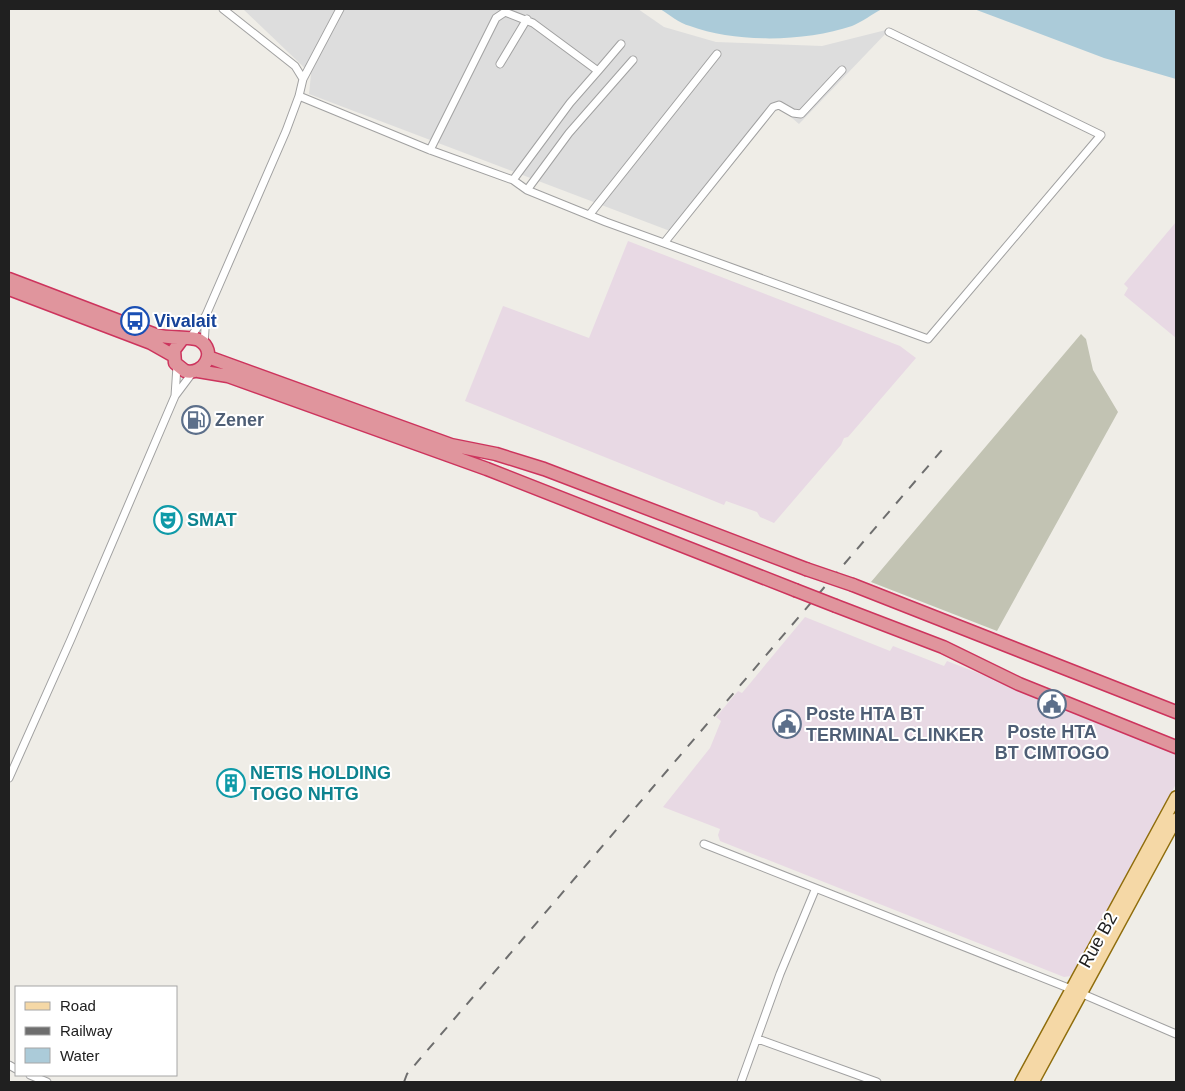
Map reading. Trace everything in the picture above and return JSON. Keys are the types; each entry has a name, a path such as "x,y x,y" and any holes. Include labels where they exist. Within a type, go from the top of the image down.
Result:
{"highway":[{"path":"9,279 156,335 167,338 187,338 204,344 208,357 205,365 196,372"},
{"path":"9,289 151,343 176,361 185,371 228,376 487,469 943,647 1019,684 1176,747"},
{"path":"176,361 176,346 187,338"},
{"path":"208,357 451,445 496,454 529,464 853,585 1176,712"}],"main road":[{"name":"Rue B2","path":"1021,1082 1176,797"},
{"name":"Rue B2","path":"1033,1082 1176,819"}],"street":[{"path":"223,9 295,66 303,79"},
{"path":"187,338 206,315 299,96 303,79 340,9"},
{"path":"430,150 496,18 505,12 527,19 598,71"},
{"path":"500,64 527,19"},
{"path":"299,96 430,150 513,180 527,190 664,243 928,339 1101,135 889,32"},
{"path":"513,180 570,103 622,44"},
{"path":"590,214 717,54"},
{"path":"527,190 569,133 633,60"},
{"path":"664,243 773,106 779,105 794,113 801,114 842,70"},
{"path":"204,344 206,315"},
{"path":"175,396 176,361"},
{"path":"9,778 71,640 175,396 196,372"},
{"path":"704,844 815,890 1082,994 1176,1034"},
{"path":"741,1082 758,1040 780,974 815,890"},
{"path":"758,1040 877,1082"},
{"path":"32,1076 47,1082"}],"shaded area":[{"path":"243,9 638,9 664,27 716,42 822,46 890,29 799,124 778,106 670,231 309,94 311,74"},
{"path":"1176,222 1176,338 1124,295 1128,288 1124,284"},
{"path":"628,241 900,346 916,358 848,437 844,438 841,445 774,523 760,517 757,512 726,501 724,505 465,401 503,306 589,338"},
{"path":"1081,334 1086,339 1093,370 1118,412 997,631 871,582"},
{"path":"805,617 890,651 893,646 944,666 947,661 1176,750 1176,784 1071,976 1064,977 720,841 718,835 720,829 663,807 710,748 721,721 716,717 738,691 742,693"}],"water":[{"path":"660,9 882,9 852,26 833,31 792,38 749,38 708,32 682,23"},
{"path":"974,9 1176,9 1176,79 1104,58"}],"railway":[{"path":"404,1082 407,1074 948,443"}],"place":[{"name":"Vivalait","path":"135,321"},
{"name":"Zener","path":"196,420"},
{"name":"SMAT","path":"168,520"},
{"name":"Poste HTA BT CIMTOGO","path":"1052,704"},
{"name":"Poste HTA BT TERMINAL CLINKER","path":"787,724"},
{"name":"NETIS HOLDING TOGO NHTG","path":"231,783"}]}
